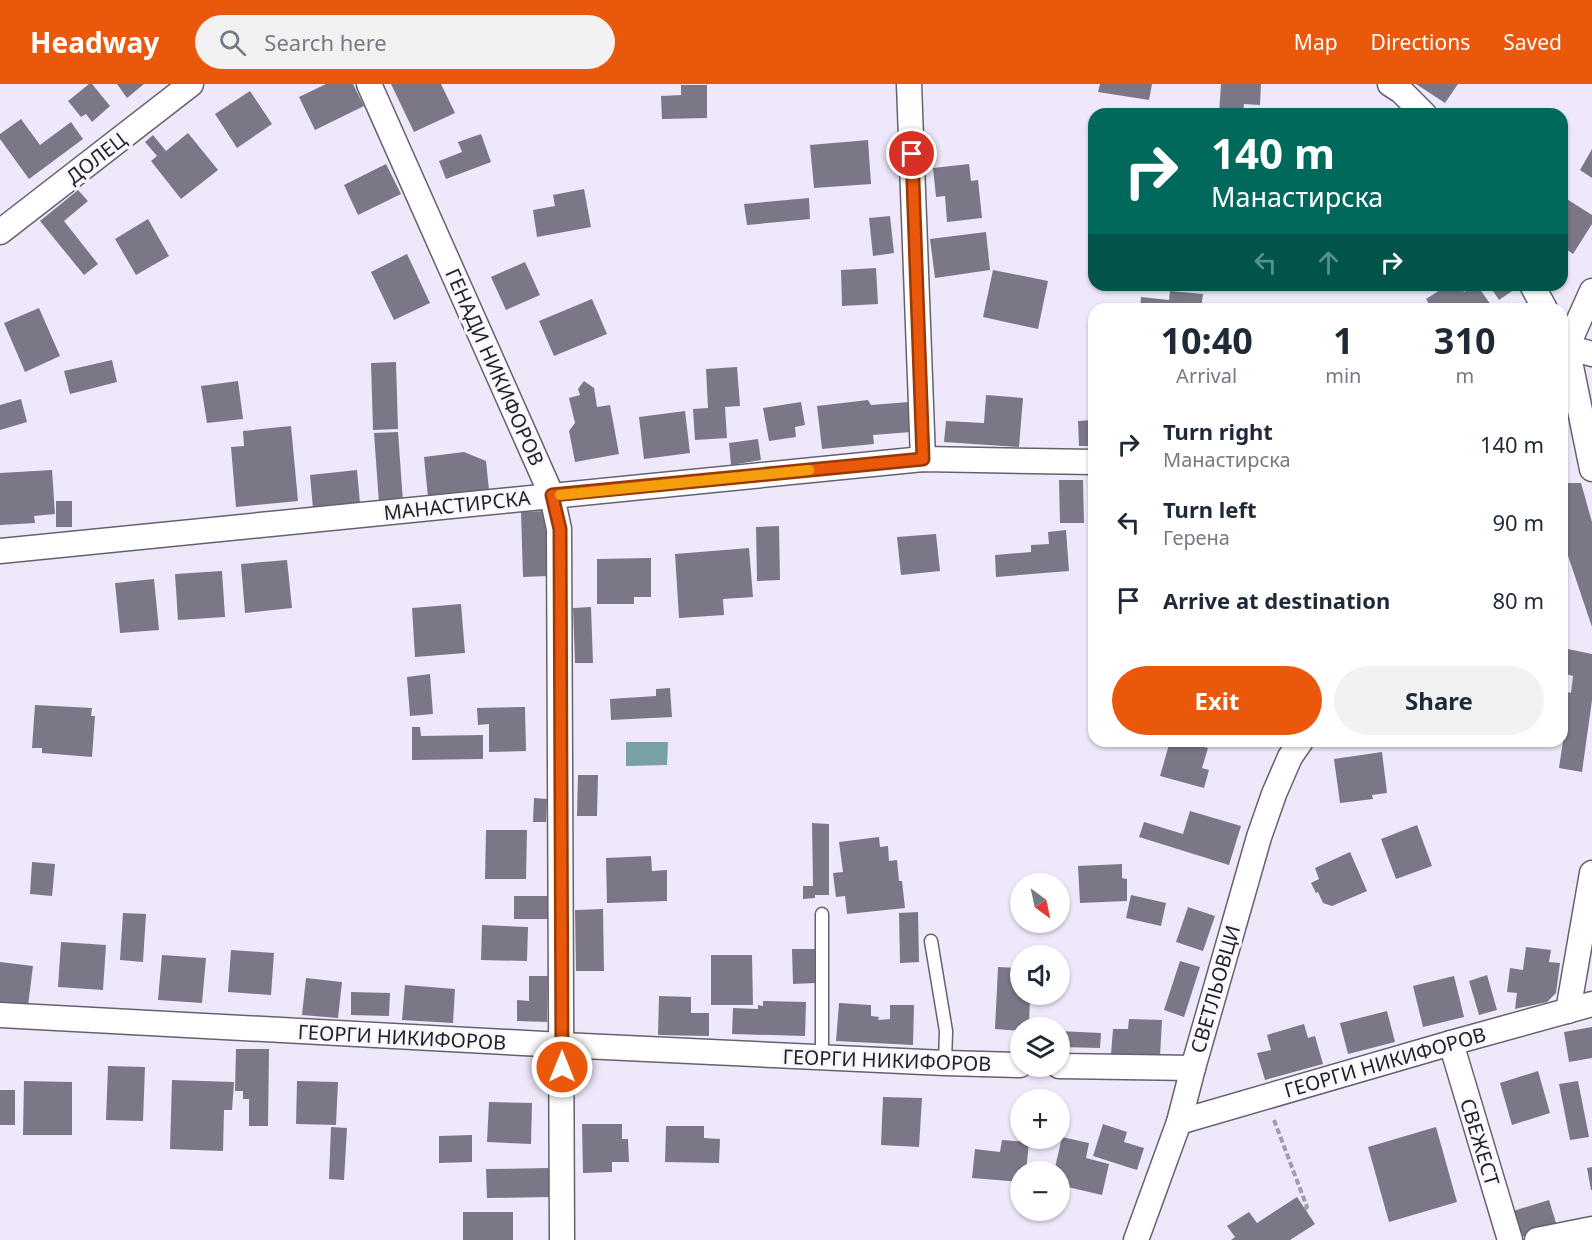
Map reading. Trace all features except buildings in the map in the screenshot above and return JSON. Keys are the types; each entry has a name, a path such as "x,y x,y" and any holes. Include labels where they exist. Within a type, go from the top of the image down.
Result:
{"street":[{"name":"ДОЛЕЦ","path":"0,231 191,84"},
{"name":"ГЕНАДИ НИКИФОРОВ","path":"369,84 552,495 560,529 562,1240"},
{"path":"909,84 923,459"},
{"path":"1390,84 1401,91 1418,108"},
{"path":"1568,337 1592,291"},
{"path":"1568,347 1592,354"},
{"path":"1568,367 1592,469"},
{"name":"МАНАСТИРСКА","path":"0,551 923,459 1088,462"},
{"name":"СВЕТЛЬОВЦИ","path":"1136,1240 1179,1122 1259,837 1274,794 1290,757 1297,747"},
{"path":"1568,1011 1592,873"},
{"name":"ГЕОРГИ НИКИФОРОВ","path":"1179,1122 1592,1004"},
{"name":"ГЕОРГИ НИКИФОРОВ","path":"0,1015 562,1046 1010,1065"},
{"name":"СВЕЖЕСТ","path":"1450,1043 1510,1240"},
{"path":"1070,1066 1193,1068"},
{"path":"1537,1240 1592,1229"}],"lane":[{"path":"822,914 822,1058"},
{"path":"931,941 946,1031 945,1063"}],"path":[{"path":"1265,1097 1307,1207 1305,1209"}],"shaded area":[{"path":"626,742 668,742 667,765 626,766"}],"slow traffic":[{"path":"560,495 809,470"}],"route":[{"path":"562,1067 560,529 552,495 923,459 912,154"}]}
